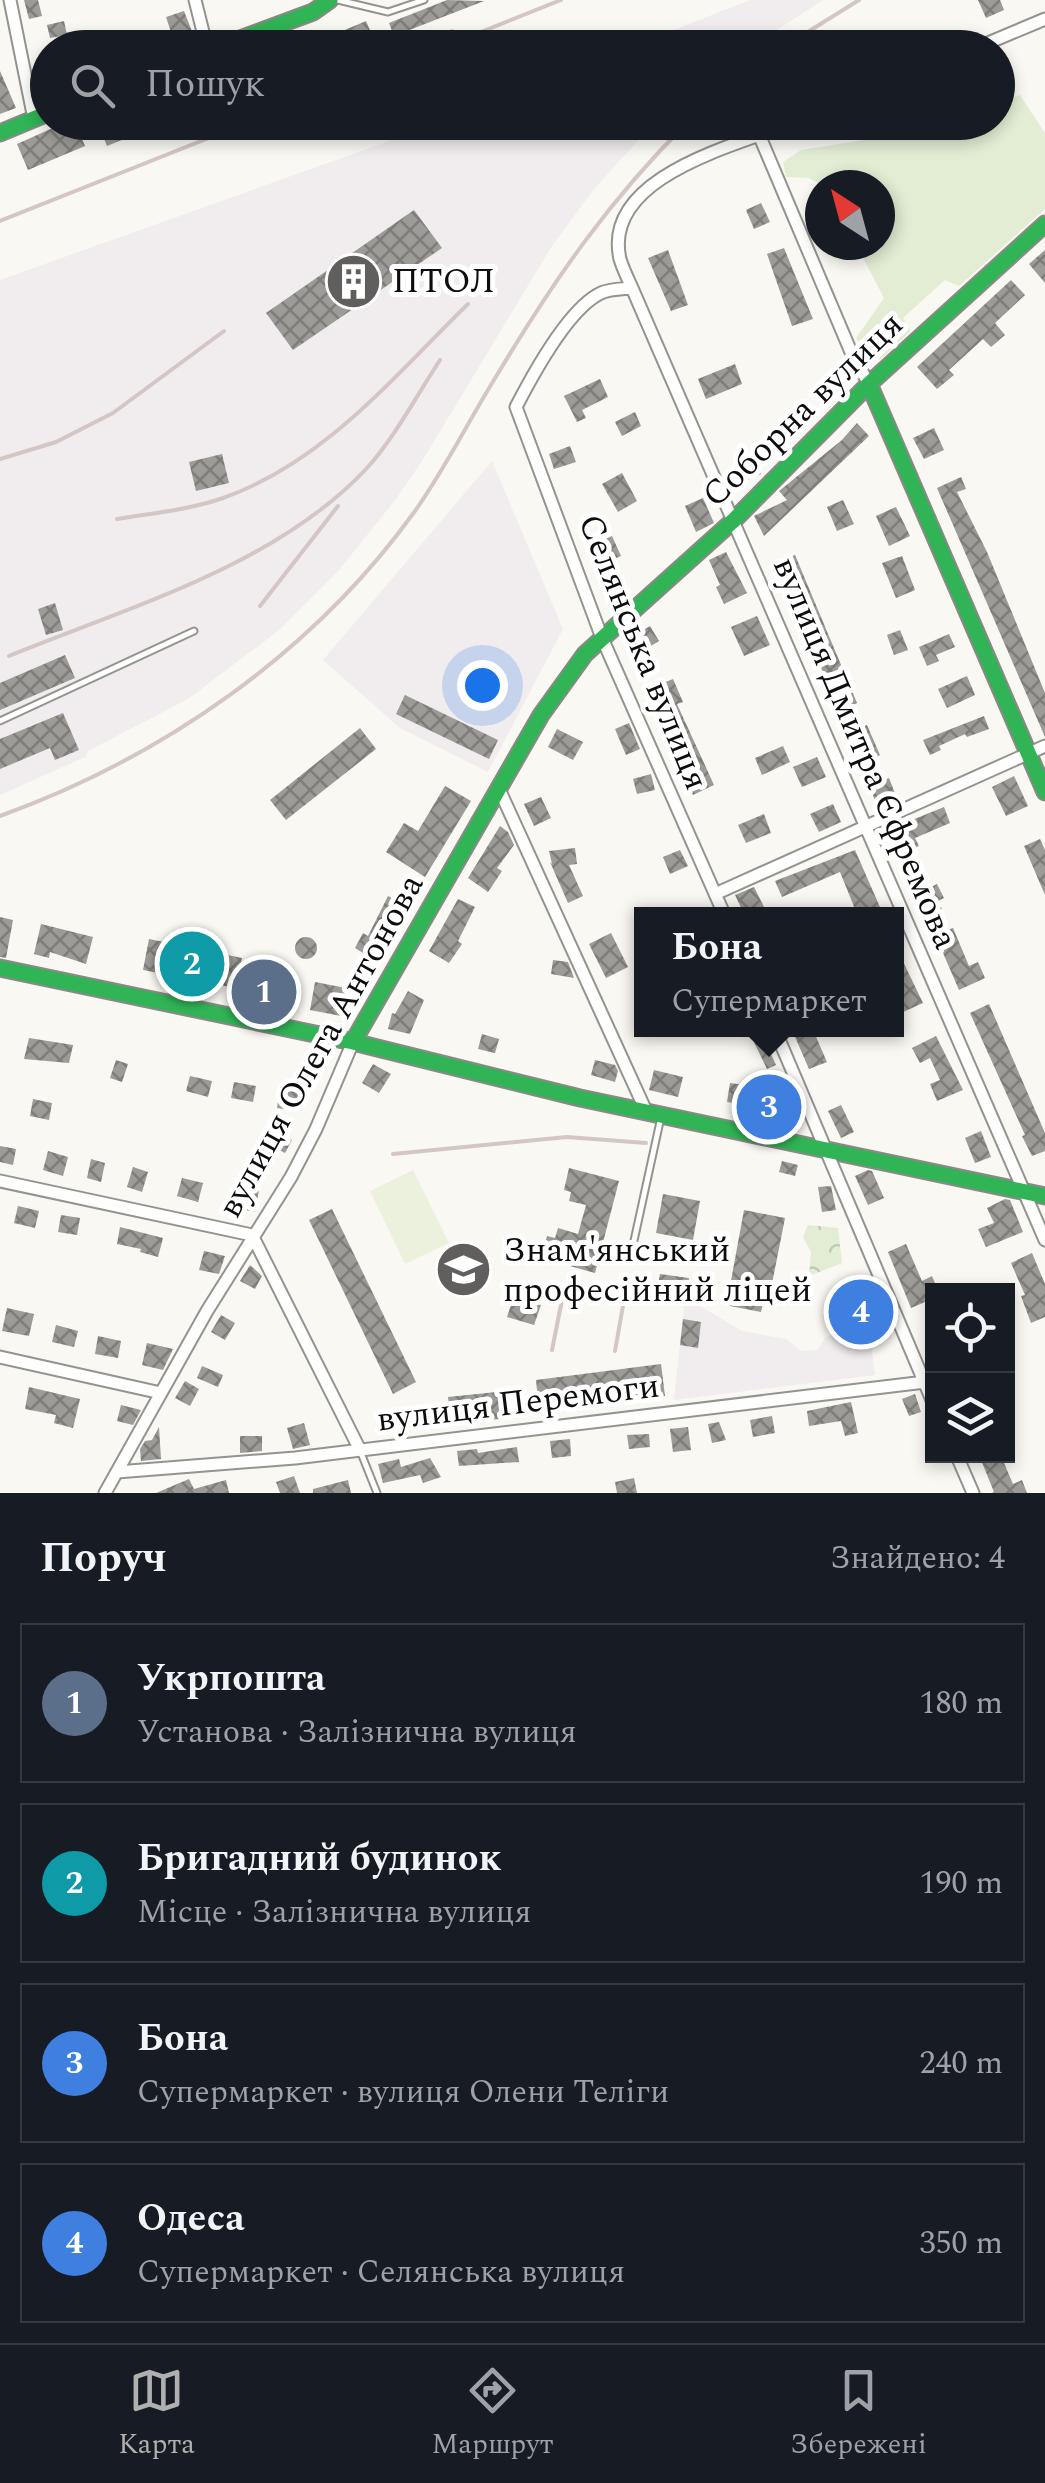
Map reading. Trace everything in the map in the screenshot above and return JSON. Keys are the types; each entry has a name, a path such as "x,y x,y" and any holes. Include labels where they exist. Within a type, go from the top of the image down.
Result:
{"street":[{"path":"10,0 30,75"},
{"path":"195,0 202,30"},
{"path":"264,30 313,12 330,0"},
{"path":"1015,32 1045,19"},
{"path":"0,133 30,121"},
{"name":"вулиця Дмитра Єфремова","path":"739,140 690,160 631,206 621,232 620,257 902,907"},
{"path":"761,140 850,352 869,384 1045,792"},
{"name":"Соборна вулиця","path":"602,638 734,520 869,384 1045,224"},
{"name":"Селянська вулиця","path":"632,288 602,292 578,312 516,407 602,638 721,907"},
{"name":"вулиця Олега Антонова","path":"105,1493 252,1235 291,1178 353,1042 557,689 602,638"},
{"path":"715,894 1045,746"},
{"path":"500,789 653,1112"},
{"name":"вулиця Дмитра Єфремова","path":"904,912 1045,1240"},
{"path":"0,968 353,1042 580,1098 1045,1196"},
{"path":"778,1037 925,1382"},
{"path":"0,1181 252,1235 360,1450"},
{"path":"0,1357 161,1393"},
{"name":"вулиця Перемоги","path":"117,1472 360,1450 925,1382"},
{"path":"959,1463 972,1493"}],"lane":[{"path":"338,0 388,12 424,0"},
{"path":"0,722 194,631"},
{"path":"630,1259 653,1112"},
{"path":"360,1450 376,1493"}],"shaded area":[{"path":"750,0 823,0 777,30 673,30"},
{"path":"392,140 639,140 594,189 552,246 422,461 339,570 278,631 188,699 88,751 85,757 0,795 0,280"},
{"path":"492,461 563,629 488,772 400,728 323,660"},
{"path":"685,1297 742,1331 786,1339 801,1351 818,1350 825,1337 869,1328 875,1375 674,1400"}],"green space":[{"path":"1020,95 1045,133 1045,209 959,286 945,280 903,318 911,331 881,359 869,362 856,338 884,298 864,260 895,260 895,170 805,170 805,178 786,177 783,162 801,150 864,140 1015,140 1015,97"},
{"path":"413,1170 449,1243 405,1264 370,1191"},
{"path":"808,1225 838,1228 842,1263 809,1276 811,1252 803,1237"}],"building":[{"path":"24,0 38,0 42,16 29,19"},
{"path":"447,0 484,1 409,30 392,30 389,23"},
{"path":"978,0 1000,0 1004,10 986,18"},
{"path":"184,11 191,30 170,30 166,17"},
{"path":"64,21 66,30 48,30 47,25"},
{"path":"366,21 370,30 345,30"},
{"path":"0,71 16,108 0,114"},
{"path":"30,138 82,140 85,146 28,170 17,144"},
{"path":"761,203 770,222 754,229 746,210"},
{"name":"ПТОЛ","path":"414,210 442,248 293,350 266,313"},
{"path":"784,248 813,319 792,326 767,254"},
{"path":"668,250 688,305 671,311 648,258"},
{"path":"1045,250 1045,283 1029,264"},
{"path":"1011,280 1025,295 995,323 1005,335 991,347 983,339 949,370 954,375 937,389 917,367"},
{"path":"735,364 742,384 706,399 698,379"},
{"path":"834,376 843,394 820,405 812,387"},
{"path":"600,379 608,397 582,410 586,418 577,422 564,396"},
{"path":"635,412 641,426 622,436 615,422"},
{"path":"857,423 869,436 764,536 754,516 787,500 779,491"},
{"path":"934,428 944,450 924,459 913,438"},
{"path":"570,446 576,462 554,469 549,454"},
{"path":"222,454 229,483 196,491 189,462"},
{"path":"753,454 761,474 743,482 735,462"},
{"path":"622,473 637,501 618,512 602,484"},
{"path":"961,477 966,489 957,492 987,552 1045,693 1045,737 937,488"},
{"path":"703,498 714,523 696,532 685,506"},
{"path":"843,500 854,524 837,531 827,507"},
{"path":"896,507 910,536 889,546 876,516"},
{"path":"612,536 621,556 595,567 587,547"},
{"path":"726,552 747,593 724,604 709,560"},
{"path":"795,555 857,703 839,711 777,563"},
{"path":"902,556 915,590 896,598 882,563"},
{"path":"55,603 63,630 46,635 38,609"},
{"path":"757,616 770,645 744,656 731,627"},
{"path":"650,626 659,641 639,653 630,638"},
{"path":"900,630 908,650 894,655 887,635"},
{"path":"949,634 955,647 936,655 939,661 927,666 919,647"},
{"path":"65,655 75,678 0,710 0,683"},
{"path":"967,676 975,695 947,708 938,689"},
{"path":"673,679 683,702 677,704 714,785 693,795 646,690"},
{"path":"405,695 498,740 489,759 396,714"},
{"path":"63,713 79,750 55,760 50,748 0,769 0,739"},
{"path":"984,716 989,729 967,737 965,734 939,746 941,750 930,755 923,740"},
{"path":"629,723 640,749 626,755 615,729"},
{"path":"867,725 880,755 862,764 849,733"},
{"path":"360,728 376,749 286,820 270,800"},
{"path":"557,729 583,742 573,760 548,747"},
{"path":"783,746 790,762 762,775 755,758"},
{"path":"817,757 826,777 802,787 793,767"},
{"path":"651,774 655,790 637,794 633,779"},
{"path":"1014,776 1028,806 1006,816 992,787"},
{"path":"889,778 898,801 879,810 869,786"},
{"path":"445,786 471,801 425,877 386,852 404,823 418,831"},
{"path":"541,797 551,818 534,826 524,804"},
{"path":"833,804 841,822 819,832 810,814"},
{"path":"944,807 950,823 915,838 919,846 900,854 890,829"},
{"path":"764,814 771,833 746,843 738,825"},
{"path":"500,826 514,845 497,868 502,871 488,892 468,878"},
{"path":"1040,839 1045,850 1045,895 1024,846"},
{"path":"575,848 577,864 569,865 583,896 568,903 549,851"},
{"path":"680,850 688,866 670,874 663,857"},
{"path":"855,850 880,907 854,907 840,872 782,897 775,881"},
{"path":"937,884 944,898 938,901 942,909 928,916 918,894"},
{"path":"754,887 764,907 741,907 735,895"},
{"path":"388,896 406,905 376,961 355,948 363,933 368,936"},
{"path":"458,899 475,907 458,941 462,944 449,963 429,951"},
{"path":"0,917 13,920 6,958 0,957"},
{"path":"41,924 93,937 86,964 50,952 49,958 34,954"},
{"path":"953,928 969,966 978,962 985,978 959,990 937,939 937,935"},
{"path":"611,933 628,967 606,978 589,944"},
{"path":"306,937 317,948 306,959 295,948"},
{"path":"149,939 242,958 236,988 143,970"},
{"path":"553,960 568,962 574,978 551,974"},
{"path":"904,964 923,1003 904,1012"},
{"path":"315,982 346,988 341,1016 310,1010"},
{"path":"254,983 277,987 274,1002 251,998"},
{"path":"408,991 424,1000 410,1034 388,1029 392,1013 395,1014"},
{"path":"989,1004 1045,1133 1045,1151 1032,1156 970,1013"},
{"path":"482,1034 499,1039 495,1053 478,1049"},
{"path":"936,1036 963,1090 937,1101 930,1084 940,1080 930,1058 920,1063 912,1048"},
{"path":"751,1037 763,1037 776,1065 767,1069"},
{"path":"795,1037 816,1037 827,1062 809,1069"},
{"path":"29,1038 73,1045 69,1063 24,1059"},
{"path":"116,1060 128,1064 122,1082 110,1078"},
{"path":"595,1060 615,1065 615,1082 591,1075"},
{"path":"373,1064 391,1074 379,1093 362,1083"},
{"path":"654,1070 683,1077 678,1097 649,1090"},
{"path":"190,1076 212,1081 208,1097 186,1091"},
{"path":"234,1082 256,1086 253,1102 231,1098"},
{"path":"730,1083 744,1085 743,1093 783,1101 779,1119 755,1114 756,1106 727,1102"},
{"path":"280,1090 300,1092 297,1111 277,1108"},
{"path":"33,1099 52,1103 49,1120 30,1116"},
{"path":"841,1105 854,1132 841,1138 828,1111"},
{"path":"275,1131 292,1140 285,1153 268,1144"},
{"path":"981,1131 991,1157 975,1163 965,1138"},
{"path":"0,1146 16,1149 13,1165 0,1162"},
{"path":"48,1151 68,1157 63,1176 43,1170"},
{"path":"91,1159 105,1163 101,1182 87,1178"},
{"path":"782,1161 798,1165 795,1176 779,1172"},
{"path":"133,1167 148,1172 142,1192 127,1187"},
{"path":"569,1168 619,1181 595,1273 541,1258 547,1236 555,1238 558,1228 578,1234 586,1205 569,1201 571,1192 564,1190"},
{"path":"868,1170 884,1198 868,1205 855,1176"},
{"path":"182,1178 203,1183 198,1202 177,1196"},
{"path":"237,1186 259,1190 255,1212 233,1207"},
{"path":"831,1186 836,1210 822,1212 818,1187"},
{"path":"663,1194 700,1201 693,1240 656,1233"},
{"path":"1010,1200 1023,1232 986,1247 978,1229 994,1223 987,1208"},
{"path":"18,1206 39,1211 35,1228 14,1223"},
{"path":"332,1209 416,1382 393,1394 309,1220"},
{"path":"744,1210 785,1218 768,1304 763,1303 761,1312 730,1306 732,1298 728,1297"},
{"path":"61,1215 80,1218 77,1235 58,1232"},
{"path":"120,1227 163,1238 158,1257 117,1244"},
{"path":"906,1244 922,1281 932,1276 935,1283 925,1283 925,1302 911,1308 888,1252"},
{"path":"204,1251 225,1256 219,1274 199,1270"},
{"path":"1032,1253 1045,1284 1045,1317 1031,1323 1021,1296 1025,1295 1011,1263"},
{"path":"250,1265 262,1276 255,1289 240,1281"},
{"path":"660,1274 689,1278 687,1290 658,1284"},
{"path":"514,1296 541,1305 534,1325 507,1317"},
{"path":"863,1296 875,1321 858,1329 846,1304"},
{"path":"7,1308 34,1314 29,1336 2,1331"},
{"path":"221,1315 235,1323 225,1340 211,1332"},
{"path":"683,1319 701,1322 698,1348 680,1345"},
{"path":"56,1325 78,1331 74,1347 52,1342"},
{"path":"98,1336 121,1341 118,1358 95,1354"},
{"path":"147,1343 173,1349 163,1370 142,1365"},
{"path":"661,1364 665,1396 539,1412 536,1380"},
{"path":"202,1366 223,1375 218,1387 197,1378"},
{"path":"185,1381 199,1389 190,1406 175,1398"},
{"path":"29,1387 80,1399 73,1428 54,1423 56,1415 25,1409"},
{"path":"506,1391 509,1418 451,1424 448,1397"},
{"path":"915,1394 921,1412 909,1416 902,1399"},
{"path":"851,1402 858,1433 845,1436 841,1421 809,1426 807,1411"},
{"path":"121,1405 141,1410 133,1425 117,1421"},
{"path":"772,1416 775,1433 753,1437 750,1420"},
{"path":"719,1422 726,1440 712,1443 708,1424"},
{"path":"304,1423 310,1445 293,1449 287,1428"},
{"path":"159,1427 161,1459 141,1461 140,1449 145,1441 152,1440"},
{"path":"688,1427 691,1450 673,1452 670,1429"},
{"path":"649,1434 650,1447 629,1449 627,1435"},
{"path":"240,1436 262,1436 262,1451 240,1453"},
{"path":"570,1439 571,1456 552,1458 550,1441"},
{"path":"517,1447 519,1462 459,1466 457,1451 477,1449 478,1453"},
{"path":"430,1458 441,1477 423,1483 420,1475 383,1483 378,1464 399,1459 401,1467"},
{"path":"982,1463 1004,1463 1013,1484 1022,1480 1027,1493 992,1493"},
{"path":"294,1476 300,1493 280,1493 276,1482"},
{"path":"634,1478 637,1493 617,1493 615,1482"},
{"path":"189,1479 194,1489 226,1480 229,1493 156,1493"},
{"path":"348,1480 351,1493 313,1493 313,1489"}],"railway":[{"path":"486,30 561,0"},
{"path":"811,30 859,0"},
{"path":"0,221 204,140"},
{"path":"0,816 60,792 176,731 230,695 330,610 415,511 562,274 633,181 670,140"},
{"path":"117,519 223,498 294,463 356,415 468,304"},
{"path":"0,459 56,442 113,413 224,331"},
{"path":"9,656 199,580 290,531 331,502 367,468 440,360"},
{"path":"260,606 338,506"},
{"path":"393,1154 567,1137 646,1143"},
{"path":"552,1350 564,1290"},
{"path":"615,1351 624,1300"}],"traffic: fast":[{"path":"264,30 313,12 330,0"},
{"path":"0,133 30,120"},
{"path":"353,1042 541,715 585,654 734,520 869,384 1045,224"},
{"path":"869,384 1045,792"},
{"path":"0,968 353,1042 580,1098 1045,1196"}],"place":[{"name":"ПТОЛ","path":"353,281"},
{"name":"Бригадний будинок","path":"192,964"},
{"name":"Укрпошта","path":"264,992"},
{"name":"Бона","path":"769,1107"},
{"name":"Знам'янський професійний ліцей","path":"464,1270"},
{"name":"Одеса","path":"861,1312"}]}
